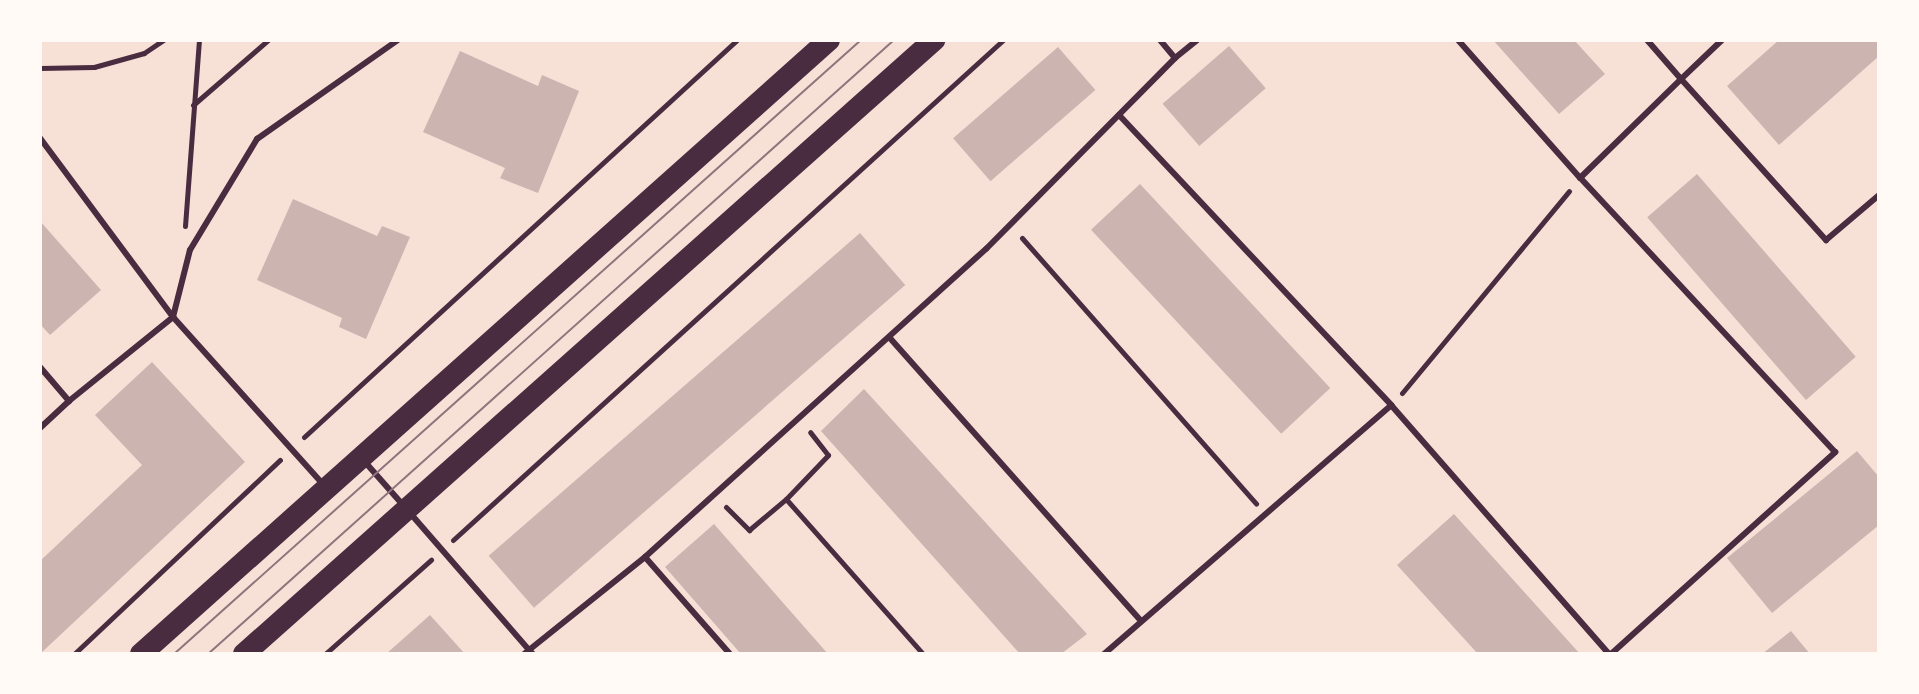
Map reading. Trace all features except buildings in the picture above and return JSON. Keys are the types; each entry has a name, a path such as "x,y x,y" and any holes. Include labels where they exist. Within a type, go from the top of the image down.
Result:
{"highway":[{"path":"141,654 325,486 829,40"},
{"path":"244,654 934,40"}],"lane":[{"path":"40,428 173,317 190,250 257,139 398,40"},
{"path":"1160,40 1175,58"},
{"path":"360,456 529,653 645,557 889,337 1010,225 1175,58 1197,40"},
{"path":"1119,115 1391,405 1610,654 1835,452 1580,178 1458,40"},
{"path":"1647,40 1826,240 1879,195"},
{"path":"1580,178 1722,40"},
{"path":"40,138 173,317 325,486"},
{"path":"889,337 1140,620"},
{"path":"40,367 69,401"},
{"path":"1104,654 1391,405"},
{"path":"645,557 730,654"}],"path":[{"path":"40,68 94,67 144,53 163,40"},
{"path":"190,250 183,220 199,40"},
{"path":"193,106 268,40"},
{"path":"74,654 737,40"},
{"path":"325,654 1003,40"},
{"path":"1391,405 1580,178"},
{"path":"1010,225 1265,513"},
{"path":"714,495 749,530 786,499 828,455 799,418"},
{"path":"786,499 923,654"}],"tram line":[{"path":"174,654 861,40"},
{"path":"208,654 894,40"}]}
